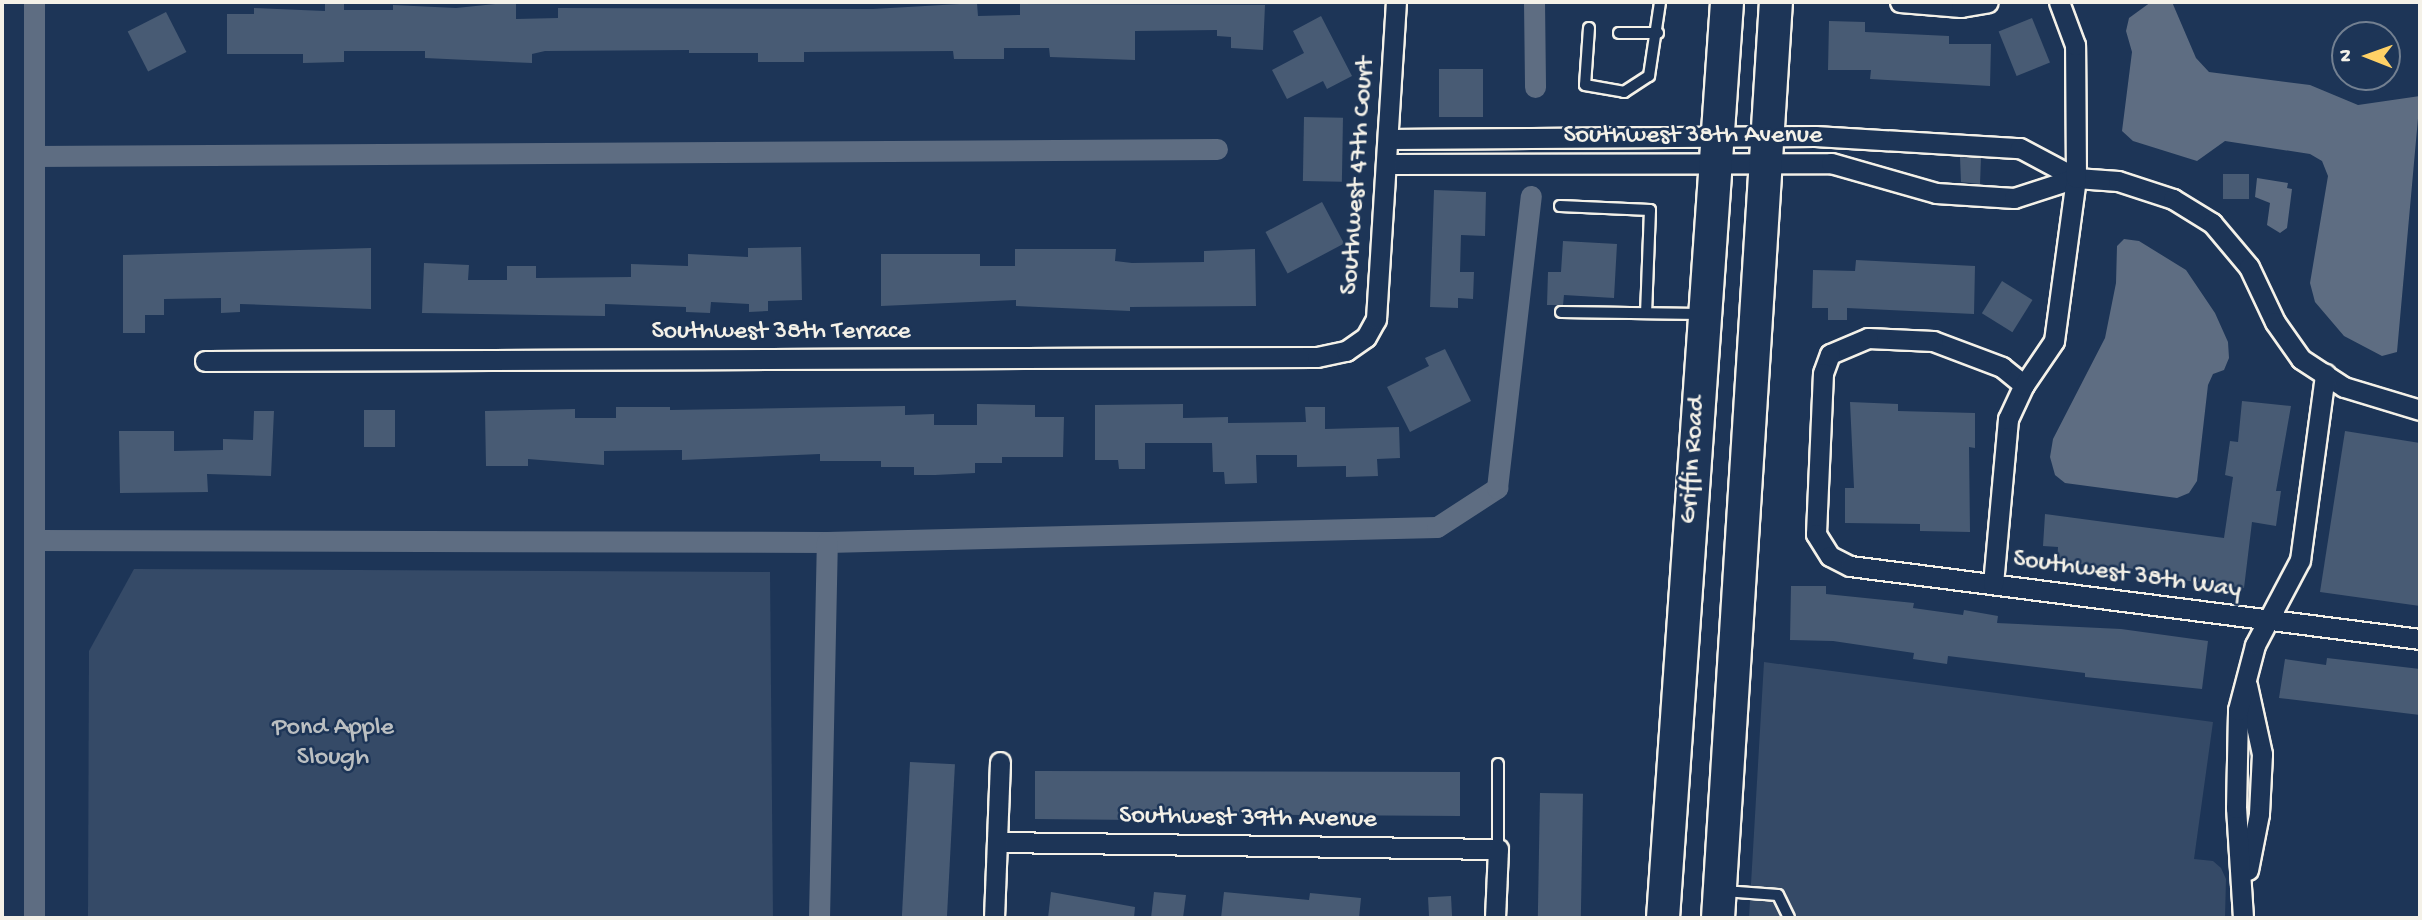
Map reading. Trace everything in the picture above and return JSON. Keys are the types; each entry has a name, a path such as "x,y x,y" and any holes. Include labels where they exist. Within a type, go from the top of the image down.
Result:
{"main road":[{"name":"Griffin Road","path":"1663,918 1727,2"},
{"name":"Griffin Road","path":"1719,904 1776,2"}],"street":[{"name":"Southwest 47th Court","path":"1355,346 1376,318 1388,164 1395,2"},
{"path":"1900,2 1961,7 1988,2"},
{"path":"1993,584 2008,419 2024,385 2054,341 2076,178 2075,45 2059,2"},
{"name":"Southwest 38th Avenue","path":"1389,139 1716,149 2020,148 2076,178"},
{"name":"Southwest 38th Avenue","path":"1388,164 1767,149 1831,163 1936,193 2014,198 2076,178 2118,181 2172,199 2212,223 2249,267 2275,321 2301,359 2344,387 2420,410"},
{"name":"Southwest 38th Way","path":"2024,385 2002,367 1933,341 1868,338 1847,344 1830,354 1823,373 1816,534 1830,556 1850,566 2420,639"},
{"name":"Southwest 38th Terrace","path":"205,361 1317,357 1355,346"},
{"path":"2243,918 2244,891 2236,808 2238,710 2252,652 2300,560 2325,374"},
{"path":"994,918 1000,762"},
{"name":"Southwest 39th Avenue","path":"997,842 1498,849"},
{"path":"1494,917 1498,849"}],"lane":[{"path":"1589,28 1585,85 1624,92 1649,75 1658,33 1660,2"},
{"path":"1619,33 1658,33"},
{"path":"1560,206 1650,210 1646,313"},
{"path":"1561,312 1704,314"},
{"path":"1498,849 1499,764"},
{"path":"1719,904 1778,895 1789,918 1794,918"}],"green space":[{"name":"Pond Apple Slough","path":"134,569 770,572 773,918 88,918 89,651"},
{"path":"1764,662 2213,722 2194,859 2213,861 2221,868 2226,879 2225,918 1749,918"}],"shaded area":[{"path":"2151,2 2172,2 2196,58 2209,72 2310,85 2358,105 2420,96 2397,352 2382,356 2344,336 2315,302 2310,283 2328,176 2322,161 2310,154 2225,141 2197,161 2133,141 2122,131 2132,52 2126,31 2129,18"},
{"path":"2257,178 2288,183 2287,188 2292,189 2287,228 2280,233 2267,225 2270,203 2255,197"},
{"path":"2124,239 2139,241 2186,270 2215,313 2228,342 2229,358 2224,370 2213,374 2208,385 2197,481 2189,493 2177,498 2065,483 2055,475 2050,457 2053,439 2105,338 2116,283 2117,246"}],"building":[{"path":"325,2 344,2 344,10 393,10 393,5 456,8 516,2 516,19 558,18 558,8 873,9 977,3 978,16 1020,15 1020,4 1265,5 1263,50 1231,48 1231,37 1217,36 1217,30 1135,31 1135,60 1050,57 1049,48 1004,48 1004,59 954,59 953,51 804,52 804,62 758,62 758,53 689,53 689,50 545,51 532,54 532,63 425,58 425,51 344,51 344,62 303,63 303,54 227,54 227,14 254,14 254,8 325,11"},
{"path":"166,12 186,52 148,72 128,32"},
{"path":"1321,16 1352,76 1327,89 1323,81 1287,99 1272,70 1304,53 1293,31"},
{"path":"2032,18 2050,63 2017,76 1999,31"},
{"path":"1829,21 1865,22 1865,32 1949,36 1949,44 1991,44 1990,86 1870,79 1871,70 1828,70"},
{"path":"1439,69 1483,69 1483,117 1439,117"},
{"path":"1304,117 1343,118 1342,182 1303,181"},
{"path":"1960,157 1981,158 1980,184 1961,182"},
{"path":"2223,174 2249,174 2249,199 2223,199"},
{"path":"1434,190 1486,192 1485,236 1461,235 1460,272 1474,272 1473,299 1458,298 1458,308 1430,307"},
{"path":"1322,202 1344,243 1288,274 1265,232"},
{"path":"1563,241 1617,244 1614,298 1564,295 1563,305 1547,305 1548,272 1561,272"},
{"path":"801,247 802,300 768,301 768,311 749,312 749,304 711,302 710,313 686,312 686,307 605,304 605,316 422,313 424,263 469,265 468,280 507,280 507,266 536,266 536,278 631,277 631,264 688,266 688,254 748,257 748,248"},
{"path":"371,248 371,309 240,304 240,312 221,313 221,298 164,299 164,315 145,315 145,333 123,333 123,255"},
{"path":"1015,249 1116,249 1115,261 1132,263 1204,262 1204,251 1255,249 1256,306 1130,307 1130,311 1016,306 1016,300 881,306 881,254 980,254 980,266 1015,266"},
{"path":"1856,260 1975,266 1974,314 1847,308 1847,320 1828,320 1828,308 1812,308 1813,270 1855,271"},
{"path":"2002,281 2033,300 2012,332 1982,313"},
{"path":"1445,349 1471,401 1410,432 1387,387 1429,366 1425,358"},
{"path":"2242,401 2291,406 2276,491 2281,491 2276,526 2252,522 2244,588 2166,578 2167,572 2057,562 2058,547 2043,546 2045,514 2224,538 2233,477 2225,475 2230,441 2238,442"},
{"path":"1850,402 1898,404 1898,411 1975,413 1975,448 1969,447 1970,532 1920,531 1920,524 1845,523 1845,488 1854,488"},
{"path":"977,404 1035,405 1035,417 1064,417 1063,457 1002,457 1002,463 975,463 975,473 935,475 914,475 914,467 881,467 881,461 820,461 820,454 682,460 682,450 604,451 604,465 528,459 528,466 486,466 485,411 575,409 575,418 616,418 616,407 670,407 670,410 905,406 905,415 934,414 934,425 977,425"},
{"path":"1183,404 1183,418 1228,417 1228,423 1306,422 1305,407 1325,407 1325,429 1399,427 1400,458 1377,459 1378,476 1346,477 1346,466 1297,467 1297,455 1256,455 1257,483 1225,484 1224,472 1213,472 1212,443 1145,443 1145,469 1119,469 1118,460 1095,460 1095,405"},
{"path":"364,410 395,410 395,447 364,447"},
{"path":"254,411 274,411 271,476 207,474 208,492 120,493 119,431 174,431 174,451 223,450 223,439 253,440"},
{"path":"2345,431 2420,443 2420,606 2320,592"},
{"path":"1791,586 1826,586 1826,594 1914,603 1913,608 1963,615 1964,610 1998,616 1997,623 2121,629 2208,641 2202,689 2085,677 2085,673 1948,656 1947,664 1913,659 1914,653 1833,641 1790,640"},
{"path":"2327,658 2420,669 2420,715 2279,698 2285,659 2326,665"},
{"path":"910,762 955,764 947,918 902,918"},
{"path":"1035,771 1460,772 1460,816 1139,814 1139,820 1035,819"},
{"path":"1540,793 1583,794 1581,918 1538,918"},
{"path":"1051,892 1135,907 1134,918 1048,918"},
{"path":"1154,892 1186,895 1183,918 1151,918"},
{"path":"1224,892 1309,900 1310,893 1361,898 1359,918 1221,918"},
{"path":"1451,896 1452,918 1429,918 1428,897"}],"waterway":[{"path":"34,2 34,918"},
{"path":"1534,2 1535,87"},
{"path":"34,156 1217,149"},
{"path":"34,540 827,542 1437,527 1497,488 1531,196"},
{"path":"819,918 827,542"}]}
